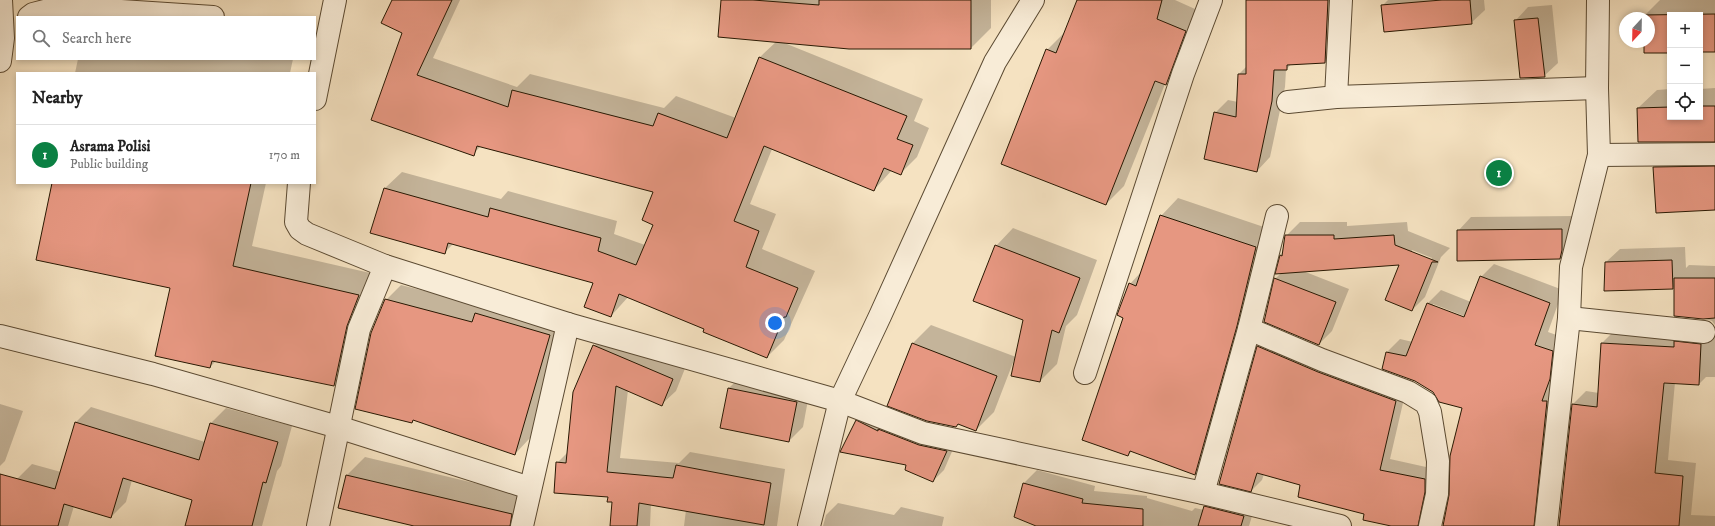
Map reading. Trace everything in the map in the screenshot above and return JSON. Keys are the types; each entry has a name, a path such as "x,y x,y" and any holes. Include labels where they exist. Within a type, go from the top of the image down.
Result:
{"street":[{"path":"0,61 10,33 1,0"},
{"path":"316,88 322,24 334,0"},
{"path":"809,526 840,401 995,62 1033,0"},
{"path":"1085,373 1183,74 1211,0"},
{"path":"1336,97 1341,0"},
{"path":"1546,526 1569,318 1571,267 1599,155 1596,88 1598,0"},
{"path":"30,16 60,7 198,16"},
{"path":"1288,102 1336,97 1596,88"},
{"path":"1599,155 1715,154"},
{"path":"299,184 296,222 300,228 308,234 385,266 568,324 840,401 923,433 1203,493 1340,526"},
{"path":"1203,493 1249,329 1278,216"},
{"path":"318,526 359,329 385,266"},
{"path":"1569,318 1704,332"},
{"path":"522,526 568,324"},
{"path":"1249,329 1322,360 1408,392 1426,402 1430,412 1438,461 1437,494 1430,526"},
{"path":"0,336 153,374 338,427 530,488"}],"building":[{"path":"392,0 452,0 417,75 508,107 512,90 653,126 658,113 727,138 759,57 907,116 897,139 913,145 901,175 884,168 874,191 764,146 734,221 759,231 746,267 798,288 767,358 703,332 704,329 619,294 611,317 584,307 593,283 448,243 445,254 370,233 384,188 488,217 490,208 601,238 598,251 636,265 653,225 642,220 653,192 477,146 474,156 371,120 402,33 381,23"},
{"path":"721,0 753,0 819,5 819,0 971,0 971,49 849,49 718,37"},
{"path":"1077,0 1162,0 1157,19 1186,31 1166,85 1155,81 1106,205 1001,164 1046,49 1056,53"},
{"path":"1246,0 1328,0 1325,63 1287,65 1287,70 1274,70 1272,101 1257,172 1204,159 1214,112 1236,117 1238,74 1246,74"},
{"path":"1442,0 1470,0 1472,24 1384,32 1381,5"},
{"path":"1703,14 1715,14 1715,52 1703,52"},
{"path":"1655,15 1667,15 1667,53 1644,53 1644,48 1655,48"},
{"path":"1538,18 1545,77 1520,78 1514,20"},
{"path":"1703,106 1715,106 1715,142 1638,142 1637,108 1667,107 1667,120 1703,120"},
{"path":"1715,166 1715,210 1656,213 1653,167"},
{"path":"52,184 251,184 233,266 359,295 347,326 334,386 212,361 210,368 155,356 170,288 36,260"},
{"path":"1160,215 1256,247 1237,326 1195,475 1130,451 1128,456 1082,440 1123,318 1117,315 1129,283 1136,286"},
{"path":"1562,229 1562,250 1560,259 1457,261 1457,230"},
{"path":"1285,235 1334,235 1334,239 1394,235 1395,245 1438,262 1432,262 1412,311 1385,300 1399,265 1275,274 1280,255 1282,256"},
{"path":"995,245 1080,278 1059,333 1052,330 1040,382 1011,376 1023,320 973,301"},
{"path":"1672,260 1673,289 1604,291 1605,262"},
{"path":"1480,276 1550,303 1535,345 1553,351 1550,379 1542,401 1547,401 1534,526 1443,526 1449,495 1450,456 1462,408 1439,402 1433,392 1415,381 1382,369 1386,352 1406,356 1427,303 1464,317"},
{"path":"1274,278 1336,302 1319,345 1264,322"},
{"path":"1674,278 1715,278 1715,318 1703,319 1674,316"},
{"path":"385,299 472,322 475,313 550,335 515,455 413,420 412,423 355,409 371,333"},
{"path":"1674,341 1701,344 1699,385 1664,383 1655,473 1683,476 1679,526 1559,526 1572,404 1597,407 1601,343 1674,347"},
{"path":"912,343 997,376 976,431 958,424 956,427 927,421 887,406"},
{"path":"593,345 673,379 662,406 616,386 607,472 673,478 676,465 771,483 764,525 639,503 637,526 610,526 612,502 607,502 608,497 554,493 556,462 566,463 573,392"},
{"path":"1257,346 1318,372 1396,401 1380,470 1425,479 1425,492 1418,526 1391,526 1363,520 1364,514 1298,497 1300,485 1257,473 1251,492 1219,484"},
{"path":"728,388 797,402 789,442 720,428"},
{"path":"856,420 878,431 878,429 919,445 947,451 933,482 905,470 906,465 840,452"},
{"path":"75,422 199,460 210,423 278,442 266,483 263,482 252,526 185,526 192,500 123,478 111,518 64,504 58,526 0,526 0,474 55,489"},
{"path":"346,475 512,514 510,526 414,526 338,508"},
{"path":"1023,483 1083,499 1082,503 1143,509 1143,526 1036,526 1014,517"},
{"path":"1204,506 1244,516 1241,526 1198,526"}],"place":[{"name":"Asrama Polisi","path":"1499,173"}]}
